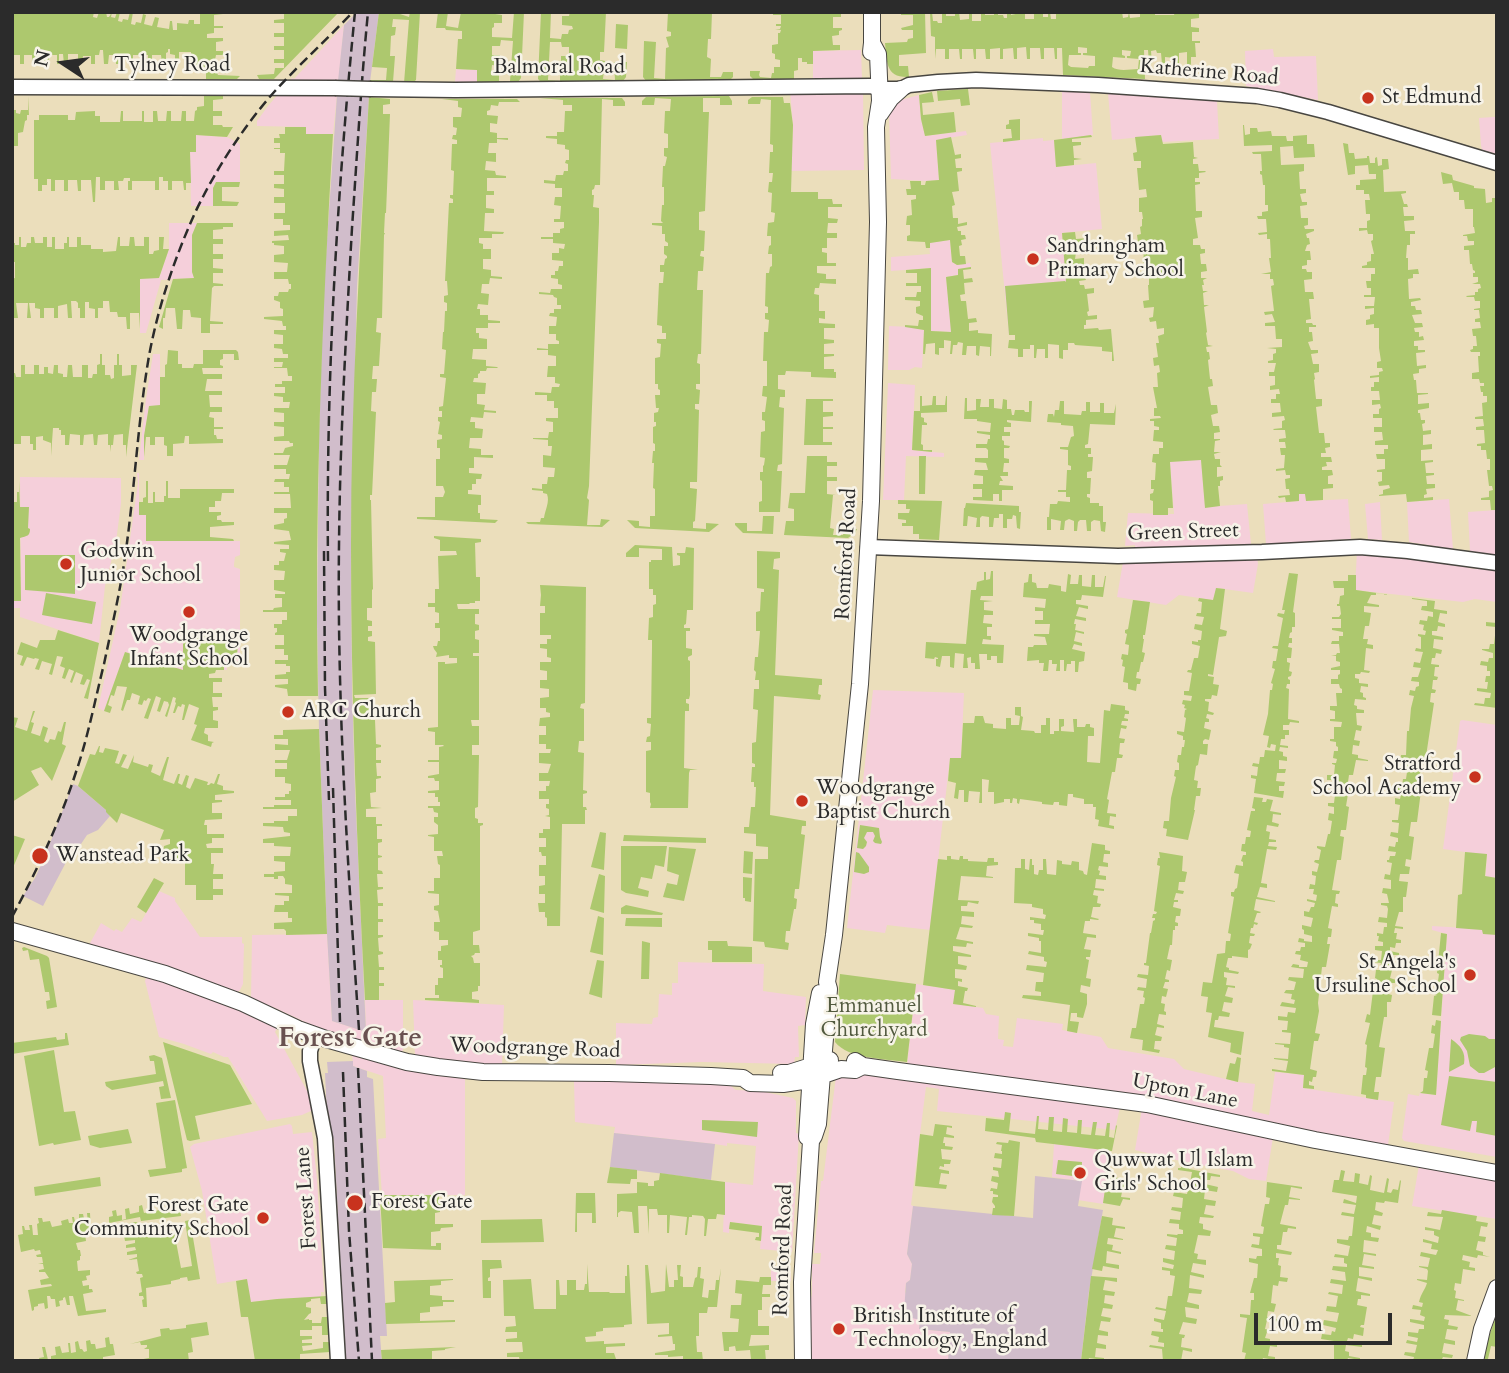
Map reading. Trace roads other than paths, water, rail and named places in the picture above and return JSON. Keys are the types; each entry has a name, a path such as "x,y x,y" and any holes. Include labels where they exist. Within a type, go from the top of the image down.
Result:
{"main road":[{"name":"Romford Road","path":"803,1361 802,1282 811,1141 807,1136 816,1071 814,1024 821,988 827,982 834,935 859,700 868,547 878,222 878,122 872,109 877,86 870,61 872,12"},
{"name":"Katherine Road","path":"877,86 902,83 905,87 957,80 988,80 1258,96 1328,112 1497,163"},
{"name":"Balmoral Road","path":"248,87 455,90 877,86"},
{"name":"Tylney Road","path":"12,87 248,87"},
{"path":"878,122 886,104 905,87"},
{"name":"Green Street","path":"868,547 1117,556 1360,547 1497,564"},
{"name":"Woodgrange Road","path":"12,931 165,974 243,1003 315,1035 407,1062 476,1072 743,1078 750,1083 783,1084 816,1071"},
{"name":"Forest Lane","path":"315,1035 310,1061 325,1138 338,1361"},
{"name":"Upton Lane","path":"816,1071 833,1059 855,1060 863,1066 1147,1104 1315,1140 1497,1173"},
{"path":"1475,1361 1482,1329 1497,1288"}],"railway":[{"path":"12,917 39,864 70,791 88,732 124,564 149,356 167,284 180,249 194,215 230,150 275,91 353,12"},
{"path":"328,561 334,286 355,12"},
{"path":"359,1030 342,727 339,545 348,307 368,12"},
{"path":"324,551 329,800"},
{"path":"333,788 340,1022"},
{"path":"358,1068 372,1361"},
{"path":"343,1072 349,1231 359,1361"}],"place":[{"name":"St Edmund","path":"1368,98"},
{"name":"Sandringham Primary School","path":"1033,259"},
{"name":"Godwin Junior School","path":"66,564"},
{"name":"Woodgrange Infant School","path":"189,612"},
{"name":"ARC Church","path":"288,712"},
{"name":"Stratford School Academy","path":"1475,777"},
{"name":"Woodgrange Baptist Church","path":"802,801"},
{"name":"Wanstead Park","path":"40,856"},
{"name":"St Angela's Ursuline School","path":"1470,975"},
{"name":"Quwwat Ul Islam Girls' School","path":"1080,1173"},
{"name":"Forest Gate","path":"355,1203"},
{"name":"Forest Gate Community School","path":"263,1218"},
{"name":"British Institute of Technology, England","path":"839,1329"}],"district":[{"name":"Forest Gate","path":"350,1040"}],"park label":[{"name":"Emmanuel Churchyard","path":"874,1019"}]}
